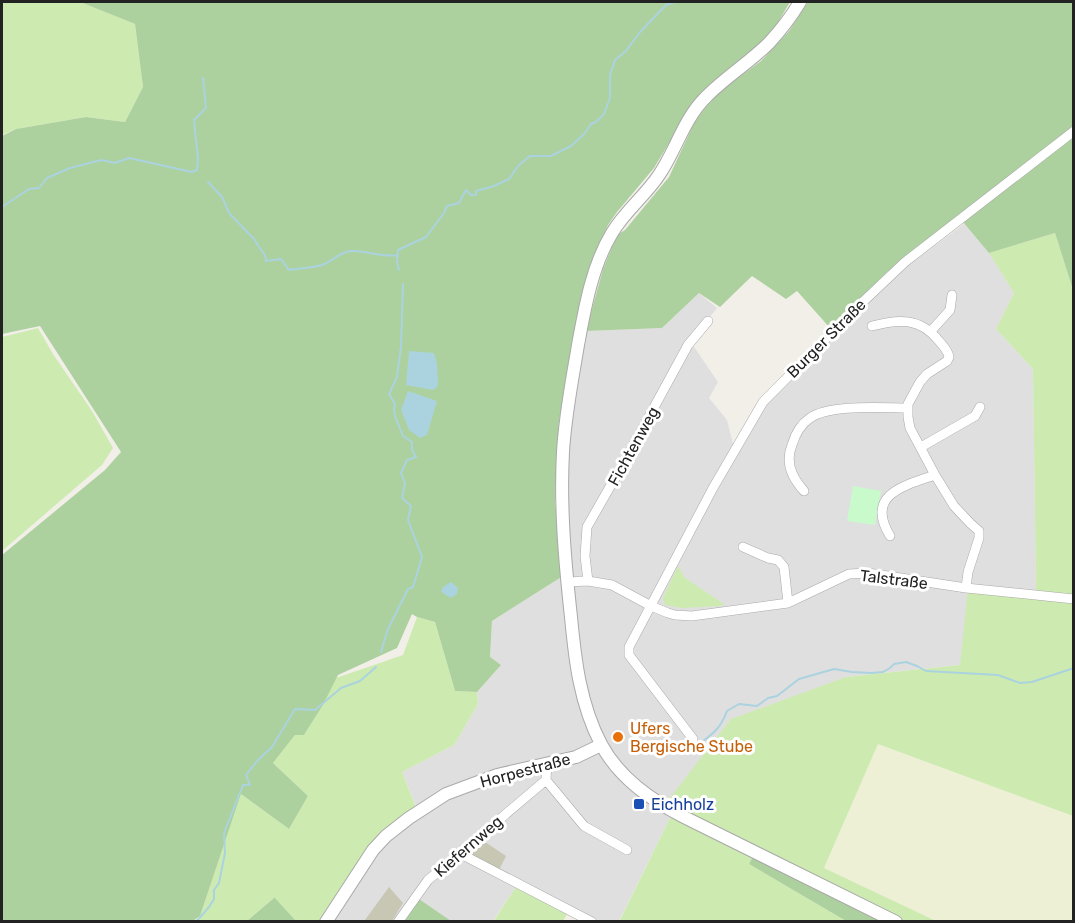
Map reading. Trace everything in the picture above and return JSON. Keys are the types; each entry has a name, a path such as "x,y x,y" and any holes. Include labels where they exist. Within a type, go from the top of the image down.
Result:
{"street":[{"path":"800,2 768,45 703,100 686,125 664,167 612,232 596,266 587,300 567,408 561,502 567,582 576,667 584,702 601,745 630,781 658,804 896,921"},
{"name":"Burger Straße","path":"651,606 718,479 763,402 905,262 1074,130"},
{"path":"931,331 950,310 952,295"},
{"name":"Fichtenweg","path":"588,581 585,556 587,527 688,345 708,321"},
{"path":"872,326 907,321 918,324 931,331 950,357 920,382 907,408 910,428 934,475 954,506 979,531 966,588"},
{"path":"921,447 975,416 980,407"},
{"path":"804,491 790,470 788,459 798,430 811,417 845,408 907,408"},
{"path":"890,536 883,518 885,499 892,492 934,475"},
{"path":"743,547 778,560 784,567 788,603"},
{"name":"Talstraße","path":"567,582 588,581 612,585 651,606 675,615 692,616 788,603 849,574 868,573 966,588 1074,599"},
{"path":"651,606 629,647 629,655 693,740"},
{"name":"Horpestraße","path":"326,921 373,850 386,836 446,794 497,774 576,757 601,745"},
{"path":"547,764 546,780 584,826 627,850"},
{"name":"Kiefernweg","path":"398,921 428,880 546,780"},
{"path":"459,852 592,921"}],"shaded area":[{"path":"964,224 989,252 1014,293 996,329 1033,369 1036,593 960,665 846,677 671,816 619,921 595,921 519,882 493,921 330,922 374,852 416,806 402,772 454,745 478,704 477,692 501,665 490,658 492,621 563,576 571,415 586,331 662,328 699,293 717,308 690,341 718,382 709,398 727,420 736,456 770,400 890,279"},
{"path":"878,744 1073,816 1073,921 936,921 824,868"},
{"path":"482,840 506,856 499,870 467,854"},
{"path":"389,887 403,903 392,921 365,920"}],"green space":[{"path":"2,2 80,2 135,24 143,87 125,122 86,117 16,129 2,135"},
{"path":"80,2 790,2 774,29 763,41 710,84 693,103 654,168 608,225 592,264 575,336 559,421 555,501 563,576 492,621 490,657 501,665 477,692 455,691 435,622 412,614 397,648 338,675 304,735 295,735 273,763 308,796 289,829 241,794 200,916 193,921 2,921 2,555 105,470 121,452 40,326 2,334 2,136 16,129 86,117 125,122 143,87 135,24"},
{"path":"808,2 1073,2 1073,126 886,273 830,328 797,291 786,299 752,276 720,307 699,293 662,328 586,331 603,269 617,235 625,230 669,177 695,121 706,107 722,90 761,61 789,31"},
{"path":"1073,134 1073,290 1055,233 989,253 962,221"},
{"path":"1055,233 1073,290 1073,595 1036,593 1033,369 996,329 1014,293 989,253"},
{"path":"38,328 92,411 113,448 102,465 2,551 2,337"},
{"path":"853,486 881,491 875,525 847,521"},
{"path":"678,566 685,578 724,604 682,608 665,605 663,598"},
{"path":"968,589 1073,603 1073,816 878,744 824,868 936,921 902,921 666,803 731,719 846,677 960,665"},
{"path":"417,617 435,622 455,691 477,692 478,704 454,745 402,772 416,807 368,846 321,921 296,921 274,898 247,921 193,922 200,916 241,794 289,829 308,796 273,763 295,735 304,735 323,705 336,678 403,655"},
{"path":"671,816 754,854 749,864 846,921 619,922"},
{"path":"754,854 884,921 846,921 749,864"},
{"path":"517,885 569,911 563,921 493,922"},
{"path":"416,897 451,921 400,922"},
{"path":"274,898 296,921 247,921"}],"water":[{"path":"409,351 434,353 438,386 433,390 406,385"},
{"path":"408,391 437,401 427,435 420,438 409,430 401,410"},
{"path":"451,582 458,588 457,594 451,598 441,592 443,587"}],"waterway":[{"path":"399,270 398,250 426,237 447,206 459,203 466,190 471,195 476,195 476,191 509,179 519,165 530,156 551,156 571,146 584,134 591,124 604,114 610,98 610,75 615,60 626,51 640,32 666,5 675,2"},
{"path":"2,207 29,189 39,188 47,178 70,168 101,160 115,163 129,158 192,172 197,170 194,120 206,108 203,78"},
{"path":"208,182 222,197 229,213 254,239 265,255 266,261 281,259 289,270 322,265 351,251 397,255"},
{"path":"381,652 388,629 408,589 413,587 422,557 408,520 411,506 402,498 405,483 401,473 407,460 416,457 412,450 412,442 403,436 395,416 395,404 389,394 397,377 401,347 403,284"},
{"path":"702,742 717,729 727,711 739,704 757,706 768,698 777,696 799,679 834,669 852,672 883,672 894,664 906,662 926,671 998,675 1020,683 1032,682 1074,668"},
{"path":"196,922 214,899 214,890 219,883 225,853 224,833 243,785 250,785 246,775 272,747 295,709 315,710 341,688 360,681 376,667"}],"place":[{"name":"Ufers Bergische Stube","path":"618,737"},
{"name":"Eichholz","path":"639,804"}]}
